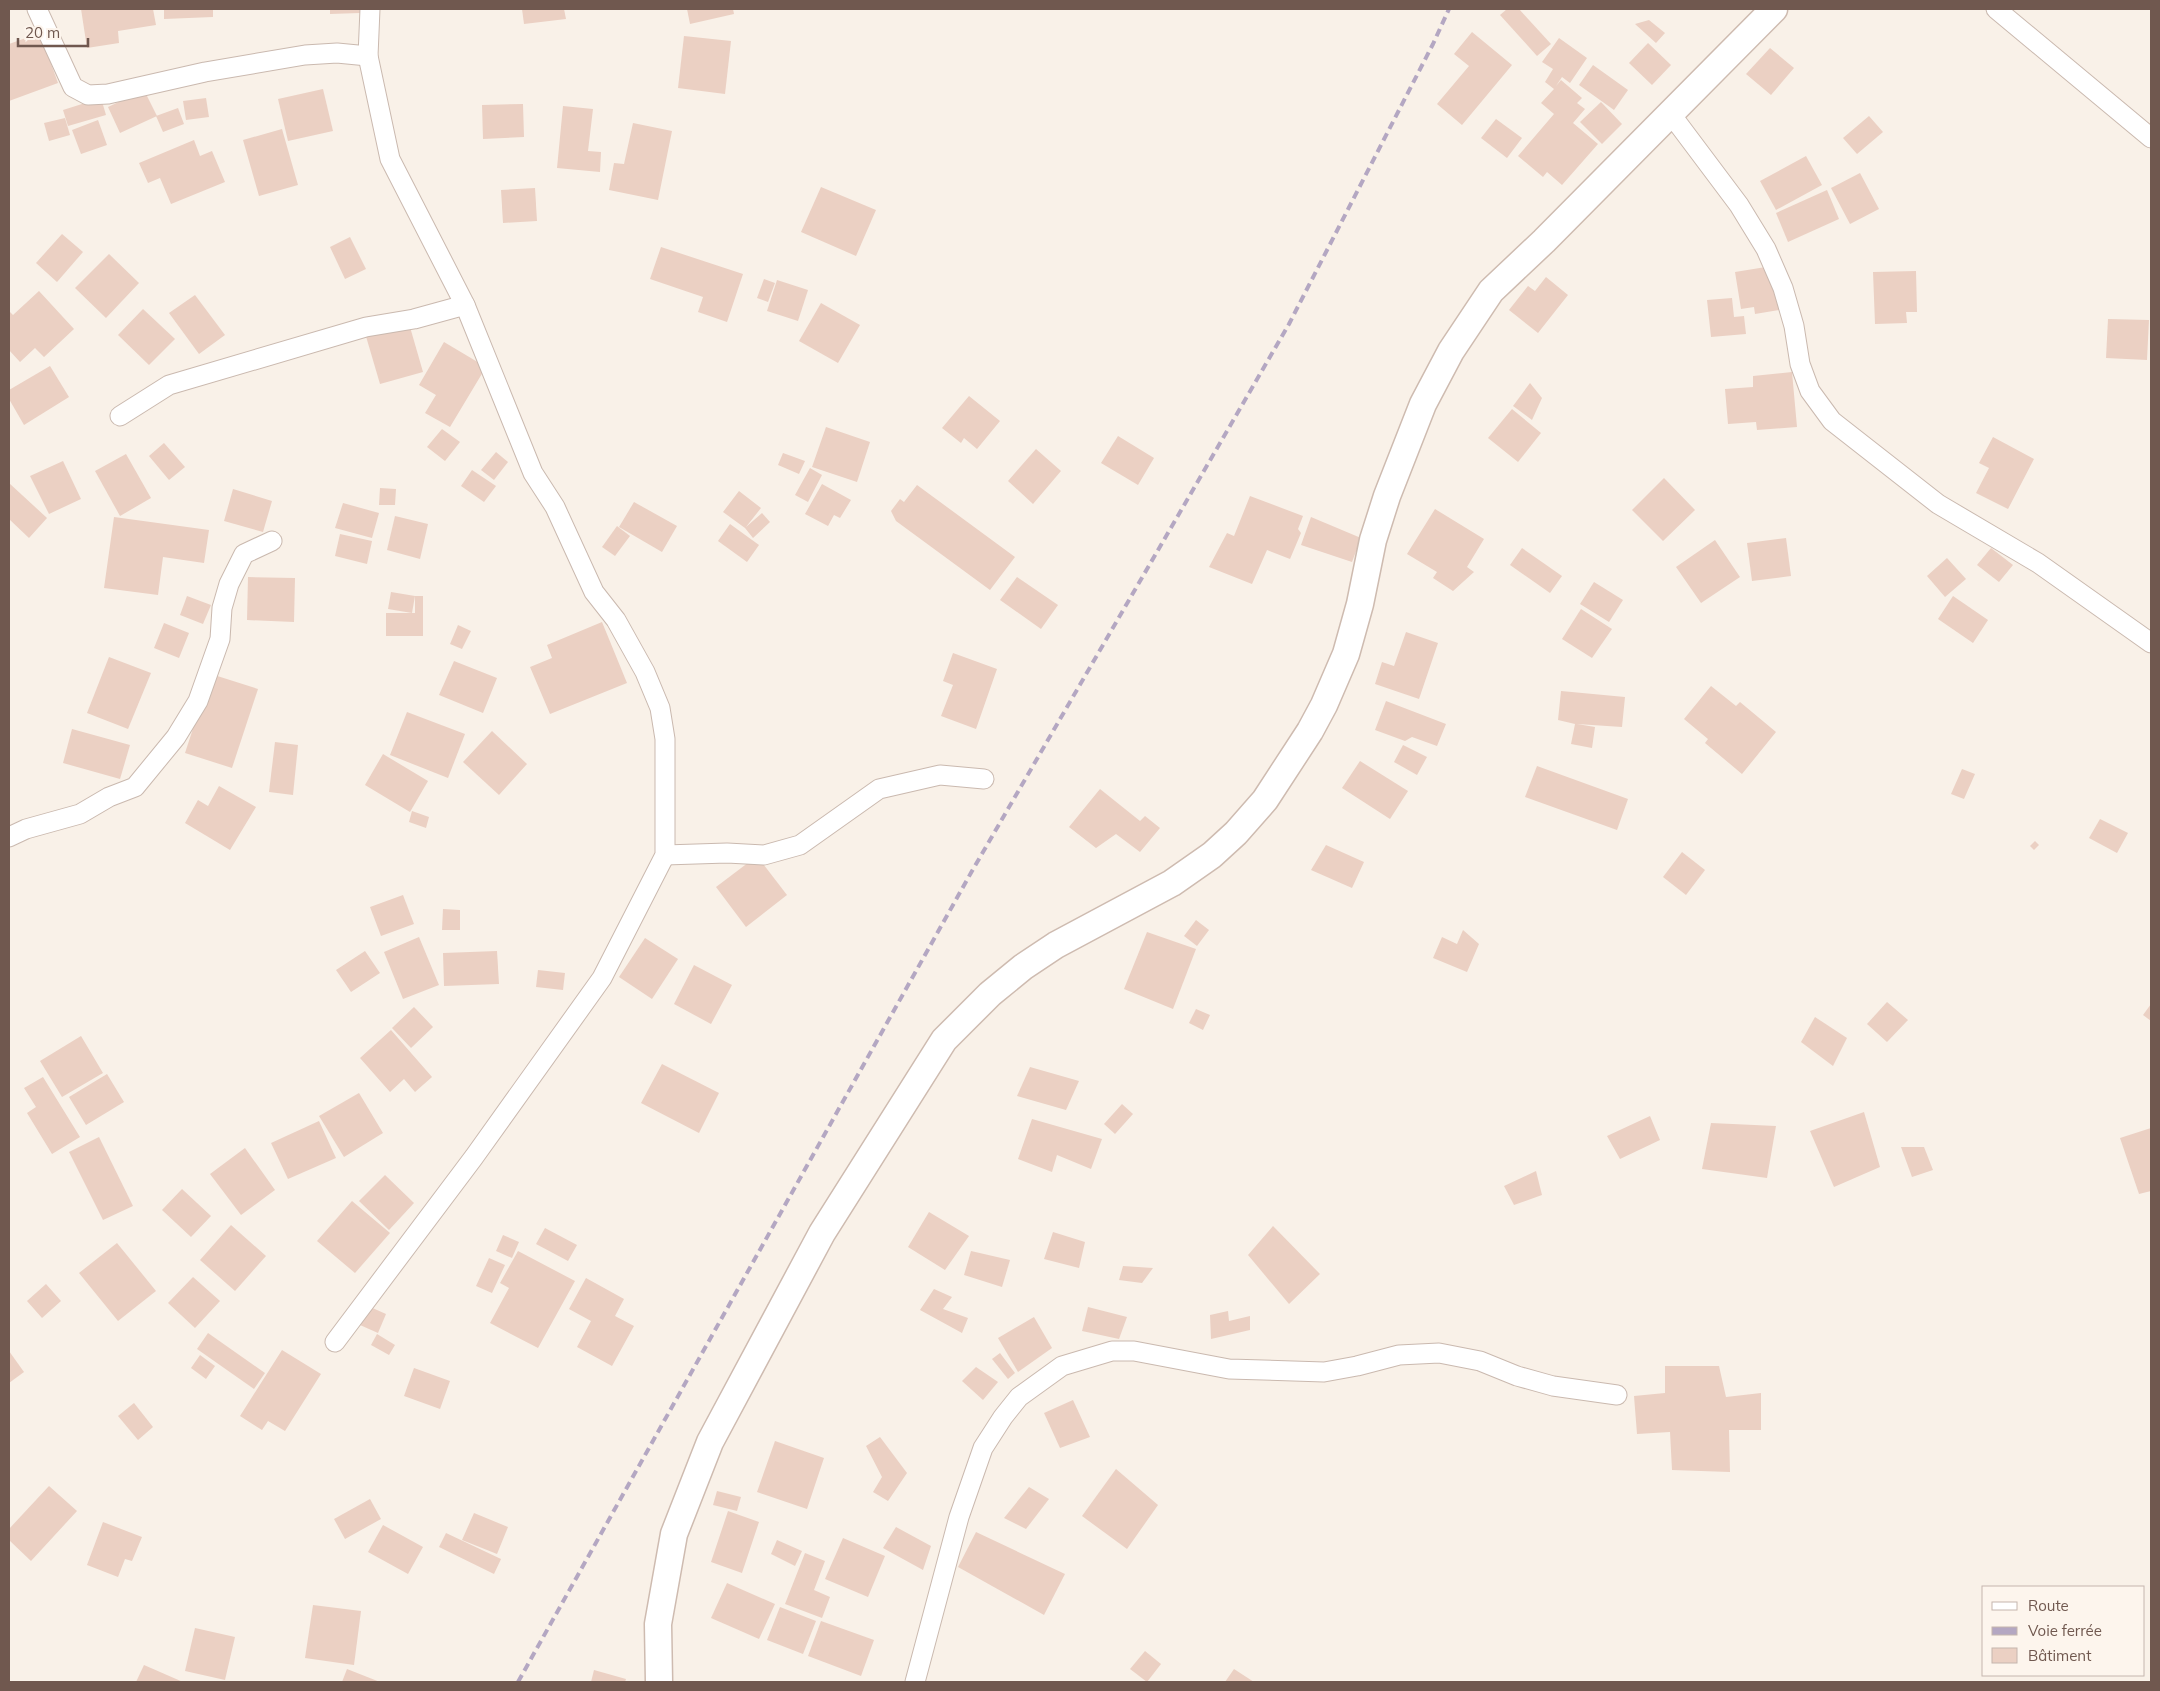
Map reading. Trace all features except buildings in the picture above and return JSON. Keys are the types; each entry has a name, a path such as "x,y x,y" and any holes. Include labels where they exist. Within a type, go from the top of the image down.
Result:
{"street":[{"path":"37,9 73,87 88,95 108,94 205,72 305,55 337,53 368,56"},
{"path":"335,1342 474,1157 602,978 650,888 665,855 665,739 660,708 645,672 616,620 594,592 555,507 533,473 465,305 390,159 368,56 370,9"},
{"path":"659,1682 658,1624 674,1534 710,1442 822,1233 944,1040 990,994 1023,967 1056,945 1172,883 1212,855 1265,800 1310,731 1324,705 1346,654 1360,604 1374,540 1387,496 1423,404 1451,351 1491,291 1544,241 1774,9"},
{"path":"1996,9 2151,138"},
{"path":"1670,113 1739,205 1766,249 1783,288 1794,326 1800,364 1810,391 1832,421 1938,504 2038,563 2151,642"},
{"path":"120,416 169,386 366,327 414,319 465,305"},
{"path":"9,837 80,814 109,796 136,787 176,736 198,701 220,639 222,608 229,584 244,554 272,542"},
{"path":"665,855 727,853 764,855 800,845 879,789 940,775 984,779"},
{"path":"915,1682 959,1516 983,1448 1003,1417 1019,1397 1062,1366 1112,1351 1134,1351 1229,1369 1324,1372 1399,1355 1439,1353 1480,1361 1517,1376 1553,1386 1617,1395"}],"railway":[{"path":"518,1682 972,871 1289,324 1433,44 1449,9"}]}
